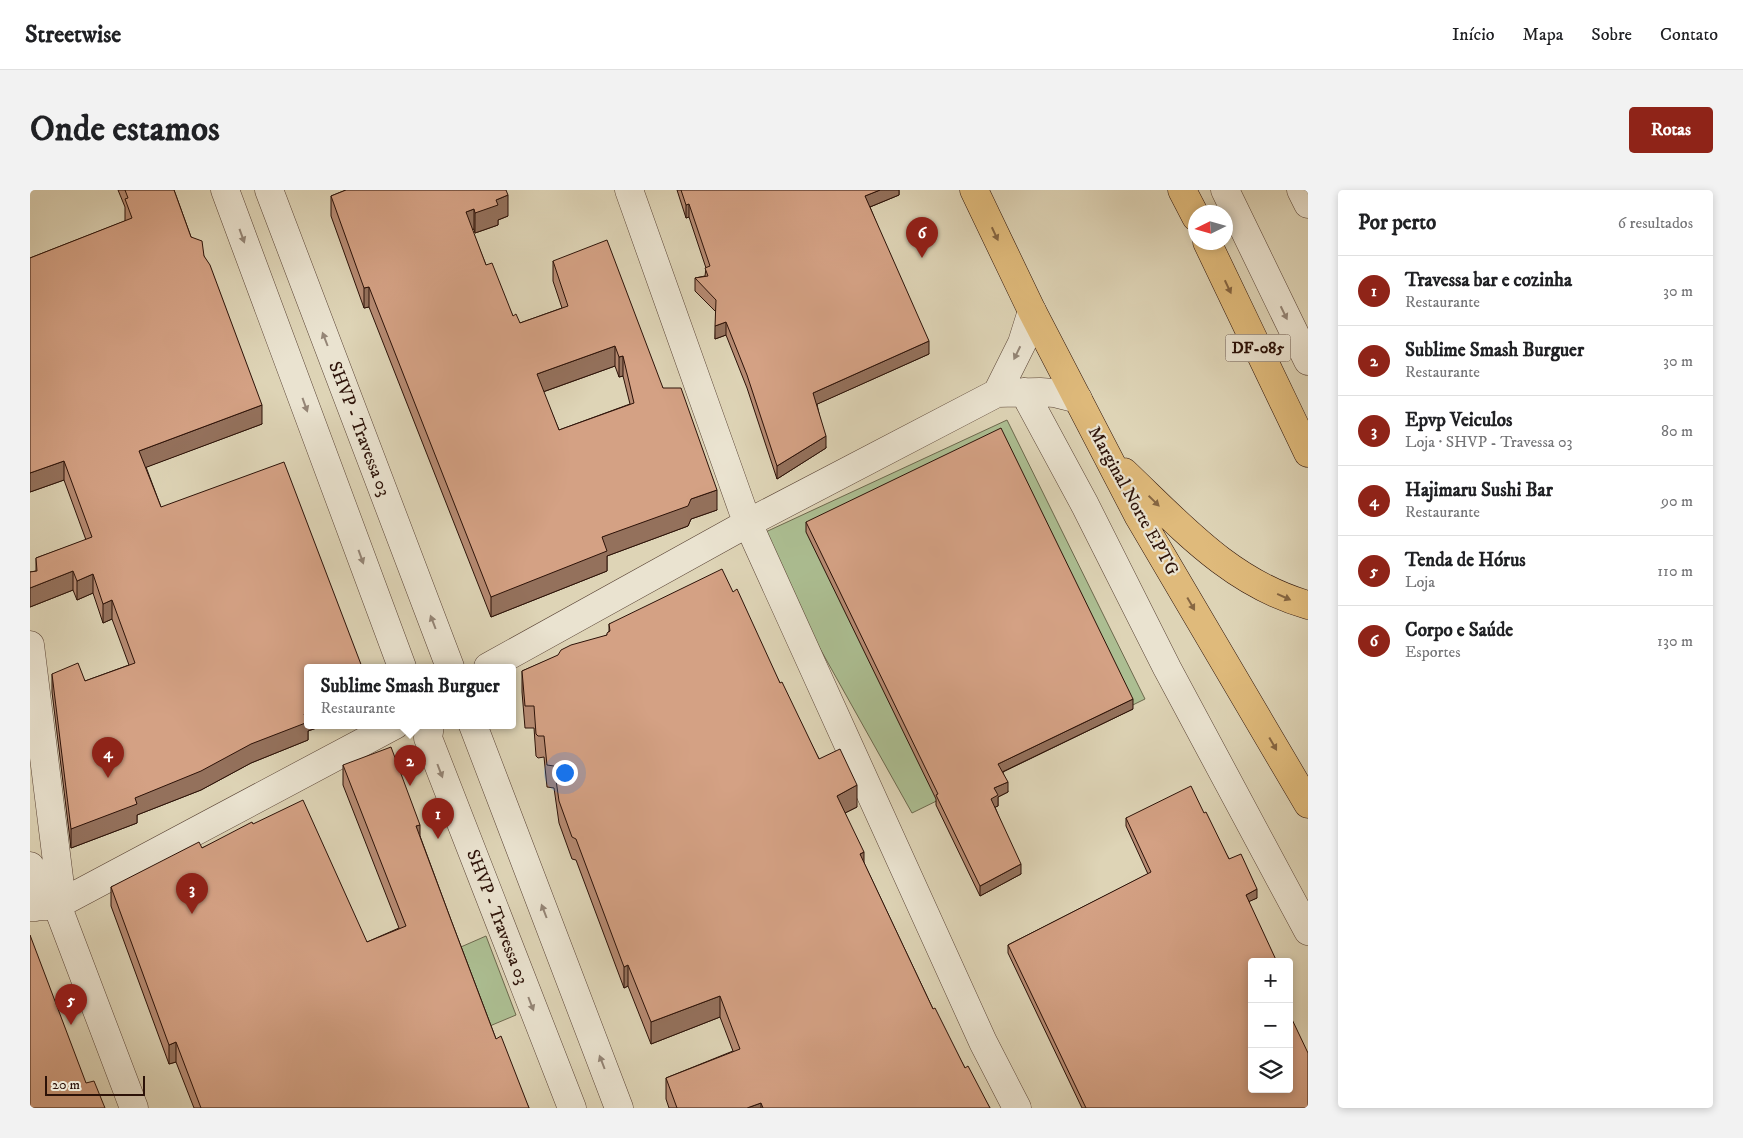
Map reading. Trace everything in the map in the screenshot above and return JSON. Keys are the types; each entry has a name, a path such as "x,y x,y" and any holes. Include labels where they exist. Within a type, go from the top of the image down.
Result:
{"main road":[{"name":"Marginal Norte EPTG","path":"974,190 1032,311 1139,517 1308,804"},
{"path":"1182,190 1190,205"},
{"name":"DF-085","path":"1212,250 1308,454"},
{"path":"1106,455 1205,549 1240,575 1292,600 1308,605"}],"street":[{"path":"226,190 401,664"},
{"name":"SHVP - Travessa 03","path":"269,190 449,664"},
{"path":"629,190 748,522 983,1042 1017,1108"},
{"path":"1225,190 1308,361"},
{"path":"1301,190 1308,204"},
{"path":"996,393 1022,343 1032,311"},
{"path":"1024,392 1085,505 1167,668 1308,931"},
{"path":"493,664 748,522 996,393 1054,393 1078,399"},
{"path":"30,645 46,905"},
{"path":"46,905 387,729"},
{"name":"SHVP - Travessa 03","path":"429,729 428,738 572,1108"},
{"path":"474,729 620,1108"},
{"path":"30,866 134,1108"}],"green space":[{"path":"1007,420 1145,699 912,813 757,536"},
{"path":"486,936 516,1015 356,1082 328,1005"}],"building":[{"path":"125,190 174,190 191,237 202,241 204,256 210,265 262,405 139,451 161,507 284,462 361,664 304,664 304,724 251,744 201,771 135,798 137,804 71,829 52,674 78,663 85,681 135,663 112,600 103,604 93,574 77,581 73,571 30,588 30,572 37,571 36,558 92,537 64,461 30,473 30,258 132,218 125,199 128,198"},
{"path":"346,190 506,190 508,195 496,200 498,205 475,213 474,209 466,212 486,265 492,263 513,316 516,314 520,323 568,306 553,261 607,240 663,388 681,388 717,490 691,499 688,506 602,537 607,551 491,597 369,287 364,288 331,196","holes":["615,346 619,357 623,356 634,403 559,430 537,374"]},
{"path":"681,190 880,190 865,196 929,341 813,393 826,436 777,466 747,375 726,322 715,326 716,300 695,278 708,276 705,268 710,266 689,204 686,205"},
{"path":"1001,428 1133,699 998,764 1008,782 994,788 998,795 991,799 1021,864 980,886 936,795 938,794 806,522"},
{"path":"722,569 733,592 737,589 780,683 782,682 819,759 840,749 857,785 837,796 864,852 860,854 933,1009 935,1008 965,1068 968,1066 990,1108 763,1108 761,1103 747,1108 677,1108 666,1078 740,1049 720,996 651,1022 628,965 624,967 576,839 572,837 559,801 554,766 547,765 544,736 536,734 534,706 525,706 522,671 558,655 561,650 571,645 607,635 610,631 609,624"},
{"path":"391,747 420,825 416,826 496,1039 501,1036 529,1108 201,1108 176,1042 169,1045 111,887 199,842 202,848 252,822 253,824 303,800 367,942 406,926 343,765"},
{"path":"1191,786 1229,859 1241,854 1257,889 1246,895 1275,958 1248,958 1248,1093 1293,1093 1293,1021 1308,1053 1308,1108 1086,1108 1008,945 1151,872 1126,818"},
{"path":"30,935 86,1083 94,1081 105,1108 30,1108"}],"place":[{"name":"Corpo e Saúde","path":"922,258"},
{"name":"Hajimaru Sushi Bar","path":"108,778"},
{"name":"Sublime Smash Burguer","path":"410,786"},
{"name":"Travessa bar e cozinha","path":"438,839"},
{"name":"Epvp Veiculos","path":"192,914"},
{"name":"Tenda de Hórus","path":"71,1025"}]}
